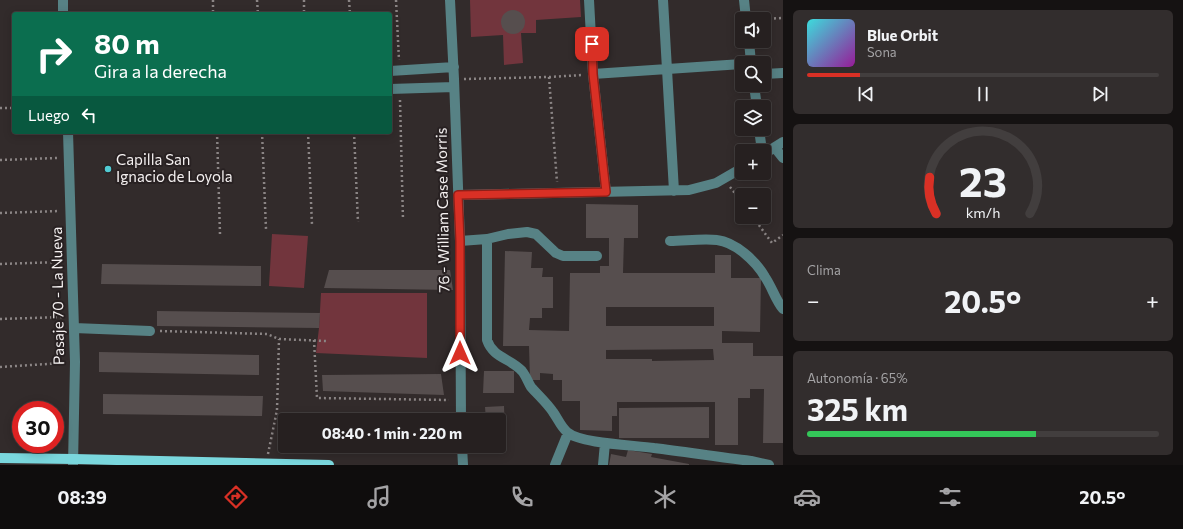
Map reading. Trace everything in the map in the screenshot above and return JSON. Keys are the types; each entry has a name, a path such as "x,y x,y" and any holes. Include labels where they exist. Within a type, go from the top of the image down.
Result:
{"main road":[{"path":"0,458 74,462 266,463 329,465"}],"street":[{"path":"63,0 63,12"},
{"name":"76 - William Case Morris","path":"450,0 454,67 460,241 461,413"},
{"path":"589,0 593,74 606,192"},
{"path":"664,0 674,191"},
{"path":"744,0 745,12"},
{"path":"593,74 735,65"},
{"path":"395,71 454,67"},
{"path":"771,74 783,73"},
{"path":"395,89 454,83"},
{"name":"Pasaje 70 - La Nueva","path":"68,134 75,362 74,462"},
{"path":"779,145 783,158"},
{"path":"458,195 689,190 725,179 735,173"},
{"path":"460,241 487,239 508,234 526,232 536,234 556,253 563,256 598,256"},
{"path":"487,239 487,340 489,347 496,354 516,365 568,433 582,439 605,443 653,448 732,462 769,465"},
{"path":"670,241 717,240 729,244 744,253 758,264 783,309"},
{"path":"74,328 150,331"},
{"path":"555,465 568,433"},
{"path":"603,465 605,443"},
{"path":"462,453 463,465"}],"path":[{"path":"213,0 213,12"},
{"path":"257,0 258,12"},
{"path":"304,0 304,12"},
{"path":"349,0 350,12"},
{"path":"395,71 396,0"},
{"path":"771,19 783,18"},
{"path":"454,83 593,74"},
{"path":"549,77 558,193"},
{"path":"395,89 403,220"},
{"path":"0,108 12,108"},
{"path":"217,134 220,234"},
{"path":"262,134 266,229"},
{"path":"308,134 312,225"},
{"path":"354,134 358,222"},
{"path":"0,160 69,158"},
{"path":"725,179 735,193"},
{"path":"0,213 71,210"},
{"path":"758,224 772,243 783,235"},
{"path":"0,264 72,261"},
{"path":"0,319 74,316"},
{"path":"150,331 267,334 278,339 326,341"},
{"path":"266,463 277,410 278,339"},
{"path":"314,340 317,398 460,400"},
{"path":"0,367 75,362"}],"shaded area":[{"path":"470,0 580,0 581,17 536,20 536,33 521,33 523,63 504,65 503,35 471,37"},
{"path":"272,234 308,236 304,288 269,286"},
{"path":"321,293 427,293 427,358 316,353"}],"building":[{"path":"513,10 518,11 524,17 524,27 518,33 513,34 508,33 502,27 501,22 502,17 508,11"},
{"path":"586,204 638,205 638,238 624,238 623,273 715,273 715,255 731,255 731,278 761,278 760,332 722,331 722,343 753,343 753,356 783,356 783,443 763,443 764,389 750,389 750,398 738,398 738,445 715,445 715,402 617,402 617,416 612,416 612,431 580,430 580,401 562,401 562,380 553,380 553,374 540,373 540,380 530,380 529,346 503,346 505,251 532,252 531,268 543,268 542,277 553,277 553,308 542,308 542,318 530,318 529,330 569,331 570,273 600,273 600,266 609,266 609,238 586,238","holes":["606,307 714,307 714,326 606,326","713,349 714,360 652,361 652,359 606,359 606,350"]},
{"path":"102,264 261,266 261,286 101,284"},
{"path":"329,270 450,270 453,290 324,288"},
{"path":"157,311 320,313 319,328 157,326"},
{"path":"99,352 259,355 259,375 99,372"},
{"path":"484,371 514,371 514,393 483,393"},
{"path":"441,374 444,395 323,391 322,375"},
{"path":"103,394 263,396 262,416 103,414"},
{"path":"504,406 504,413 485,413 485,407"},
{"path":"709,407 709,438 619,438 619,408"},
{"path":"628,450 652,454 651,457 689,465 609,465 611,454 626,457"}],"place":[{"name":"Capilla San Ignacio de Loyola","path":"108,169"}],"route":[{"path":"460,353 460,241 458,195 606,192 593,74 592,44"}]}
